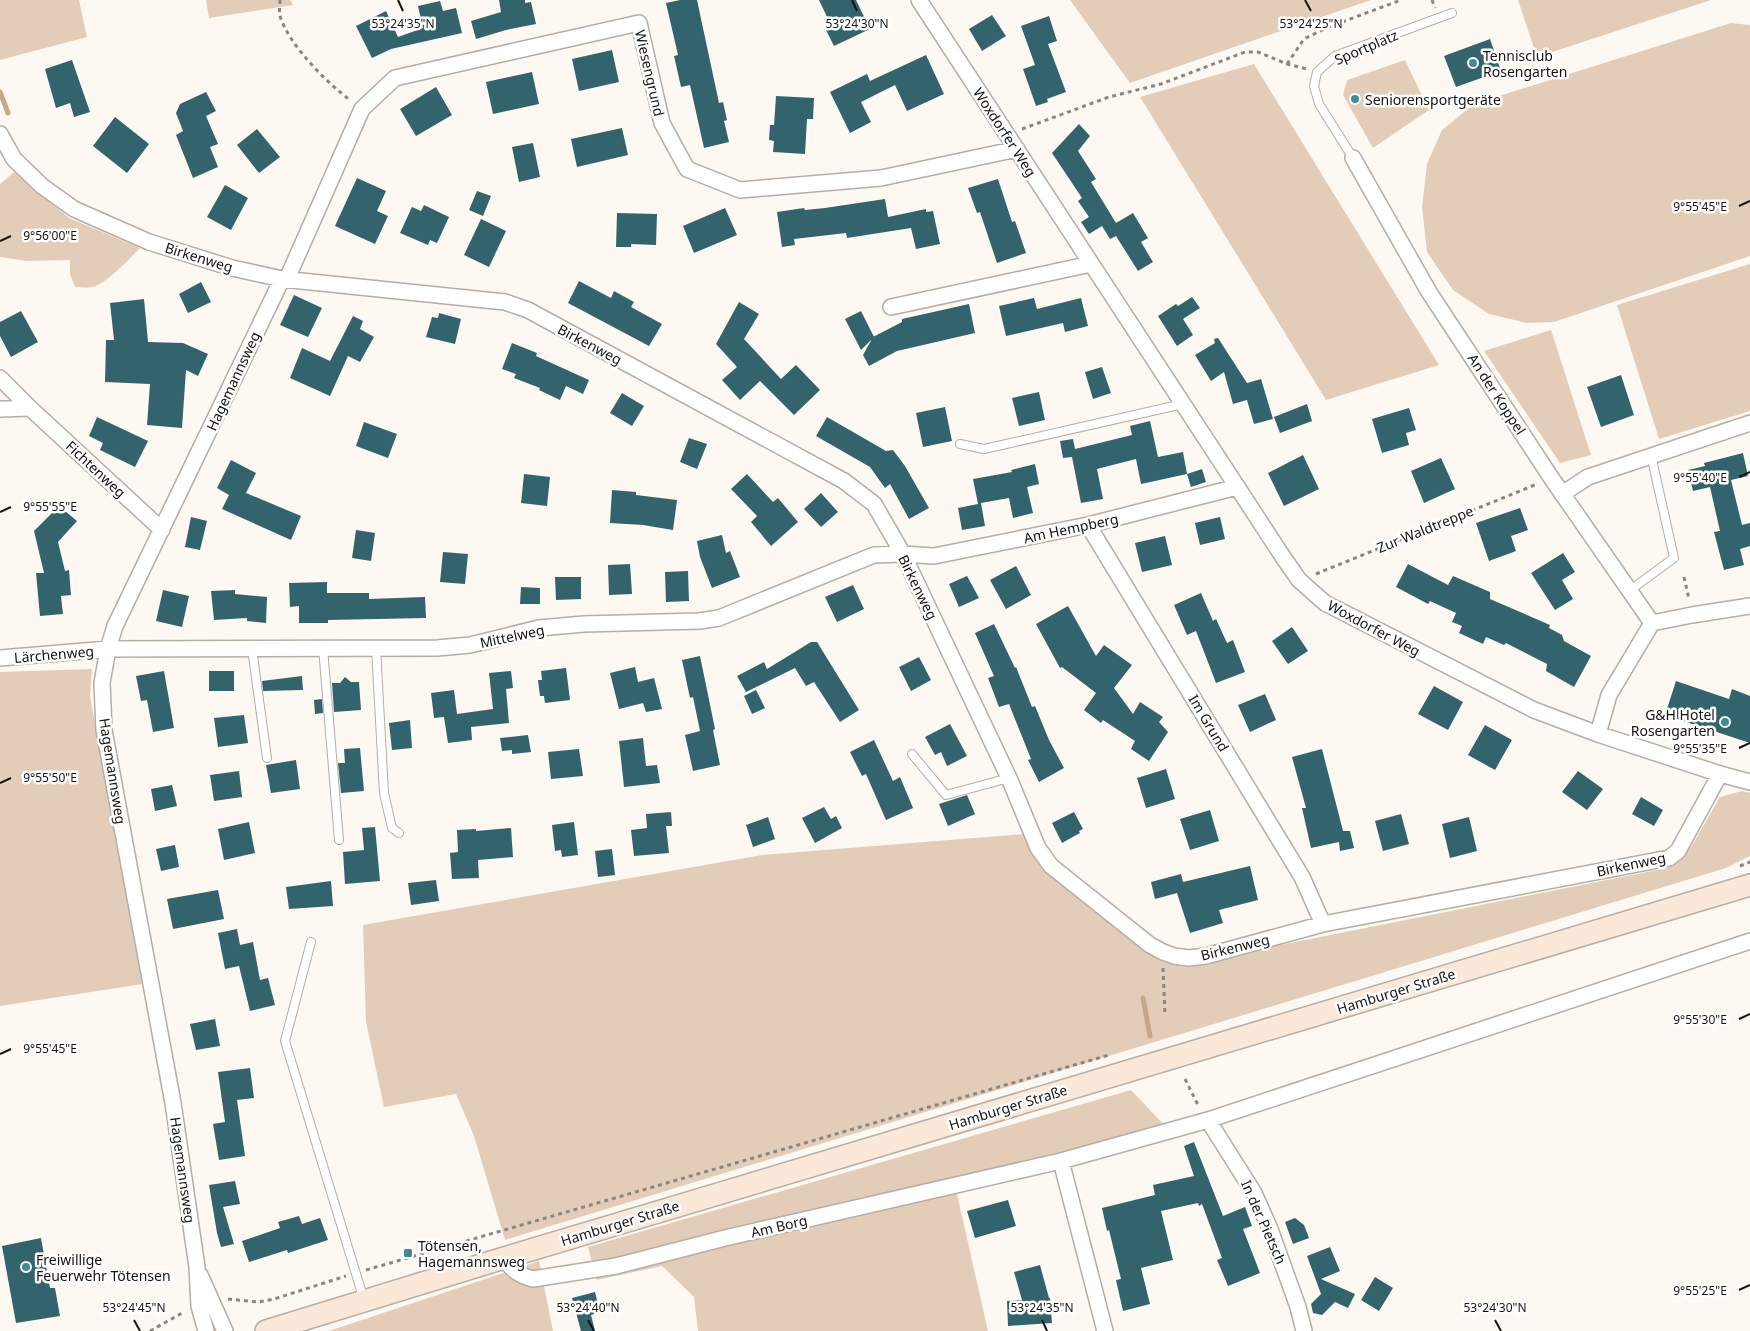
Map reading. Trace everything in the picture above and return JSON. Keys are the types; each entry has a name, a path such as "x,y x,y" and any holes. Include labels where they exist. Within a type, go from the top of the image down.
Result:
{"main road":[{"name":"Hamburger Straße","path":"266,1331 1750,885"}],"street":[{"name":"Woxdorfer Weg","path":"919,0 1299,580 1324,603 1534,710 1598,734 1750,782"},
{"name":"Wiesengrund","path":"284,279 362,110 395,78 639,24 662,124 687,169 740,190 882,178 1017,149"},
{"name":"Birkenweg","path":"0,134 14,159 42,186 74,210 149,242 232,268 284,279 505,302 528,310 844,481 874,504 904,554 1008,778 1038,848 1052,866 1150,945 1163,952 1189,958 1206,956 1323,924 1669,858 1678,851 1720,774"},
{"name":"An der Koppel","path":"1353,158 1429,292 1562,494 1652,624"},
{"path":"891,307 1091,264"},
{"name":"Hagemannsweg","path":"206,1331 206,1304 197,1267 173,1103 104,730 102,683 108,649 115,626 284,279"},
{"name":"Fichtenweg","path":"0,378 162,530"},
{"path":"0,410 30,408"},
{"path":"1562,494 1588,477 1750,423"},
{"name":"Am Hempberg","path":"904,554 934,556 1088,525 1237,487"},
{"name":"Im Grund","path":"1088,525 1302,877 1323,924"},
{"name":"Mittelweg","path":"108,649 437,648 470,645 539,628 584,624 699,621 719,618 874,555 904,554"},
{"path":"1598,734 1609,695 1652,624 1692,615 1750,606"},
{"name":"Lärchenweg","path":"0,658 108,649"},
{"name":"Am Borg","path":"504,1258 512,1270 532,1279 616,1266 725,1238 1061,1161 1208,1120 1750,941"},
{"name":"In der Pietsch","path":"1208,1120 1254,1193 1270,1229 1298,1307 1304,1331"},
{"path":"1061,1161 1105,1331"},
{"name":"Hagemannsweg","path":"206,1304 225,1331"}],"lane":[{"name":"Sportplatz","path":"1317,72 1335,56 1452,13"},
{"path":"1317,72 1314,86 1318,104 1353,158"},
{"path":"960,444 984,449 1182,404"},
{"path":"1629,591 1674,558 1651,455"},
{"path":"323,648 339,840"},
{"path":"376,648 384,793 386,809 392,828 399,833"},
{"path":"252,649 267,758"},
{"path":"912,754 946,795 1008,778"},
{"path":"311,942 285,1041 364,1302"}],"path":[{"path":"280,0 280,15 291,36 310,63 330,85 362,110"},
{"path":"1287,64 1304,39 1326,28 1401,0"},
{"path":"1007,134 1110,97 1161,84 1245,52 1258,52 1287,64 1317,72"},
{"name":"Zur Waldtreppe","path":"1299,580 1552,478"},
{"path":"1684,577 1692,615"},
{"path":"1734,869 1750,862"},
{"path":"1163,952 1165,1016"},
{"path":"150,1331 188,1309 225,1299 258,1302 274,1299 356,1273 1110,1054"},
{"path":"1185,1079 1196,1102 1208,1120"}],"shaded area":[{"path":"0,0 79,0 87,37 0,60"},
{"path":"206,0 290,0 293,5 209,18"},
{"path":"1070,0 1371,0 1130,83"},
{"path":"1518,0 1711,0 1537,57"},
{"path":"1731,23 1750,25 1750,256 1554,322 1527,323 1489,314 1453,290 1427,252 1422,207 1427,164 1442,130 1474,104"},
{"path":"1405,60 1429,110 1373,148 1343,95 1347,80"},
{"path":"1254,64 1439,365 1326,400 1140,97"},
{"path":"14,172 69,218 140,248 110,277 98,285 90,287 75,287 70,274 70,260 27,261 0,257 0,184"},
{"path":"1750,264 1750,411 1659,439 1617,305"},
{"path":"1551,330 1591,455 1560,463 1484,351"},
{"path":"92,669 90,696 143,984 0,1006 0,672"},
{"path":"1742,791 1750,793 1750,856 1726,868 505,1240 474,1136 456,1094 384,1107 366,1022 363,925 762,855 1024,834 1039,863 1152,954 1185,964 1667,868 1691,847 1720,797"},
{"path":"1131,1090 1169,1130 957,1194 988,1331 698,1331 694,1297 662,1266 597,1280 588,1247"},
{"path":"539,1261 553,1331 329,1331"}],"building":[{"path":"499,0 525,0 525,3 531,2 536,24 476,39 471,21 501,12"},
{"path":"680,0 697,0 719,103 723,102 727,120 724,121 729,142 704,148 690,85 681,87 674,56 678,55 666,3"},
{"path":"819,0 856,0 870,29 834,46 824,26 830,23"},
{"path":"440,1 443,11 456,8 462,33 391,49 372,58 356,26 386,11 398,37 423,28 418,6"},
{"path":"992,15 1006,36 982,51 969,29"},
{"path":"1049,16 1057,41 1048,44 1066,92 1047,99 1048,102 1036,106 1023,69 1035,65 1021,26"},
{"name":"Tennisclub Rosengarten","path":"1490,39 1501,71 1456,87 1444,56"},
{"path":"612,50 619,82 579,91 572,59"},
{"path":"926,55 944,94 907,111 895,85 861,102 871,122 850,133 830,92 867,74 870,81"},
{"path":"72,60 90,112 74,117 70,103 56,108 45,69"},
{"path":"532,72 539,104 493,114 486,82"},
{"path":"436,87 452,115 416,136 400,109"},
{"path":"206,92 216,111 206,116 218,144 210,147 218,167 193,178 176,135 183,131 176,113 180,104"},
{"path":"776,96 814,98 813,119 807,119 805,154 773,152 774,141 769,140 770,125 774,125"},
{"path":"115,117 149,144 127,173 93,146"},
{"path":"1079,124 1090,136 1078,151 1096,179 1091,182 1116,223 1133,213 1148,238 1141,242 1153,262 1138,271 1116,236 1110,239 1102,226 1089,234 1081,222 1089,217 1078,201 1082,198 1052,153"},
{"path":"622,128 628,155 577,167 571,139"},
{"path":"257,129 280,157 259,173 237,145"},
{"path":"533,143 540,177 519,182 512,147"},
{"path":"357,178 386,191 377,211 388,216 375,244 335,226"},
{"path":"998,179 1012,222 1015,221 1026,253 997,263 980,212 977,213 968,188"},
{"path":"225,185 248,198 231,230 207,217"},
{"path":"477,191 491,196 483,216 469,210"},
{"path":"885,199 888,217 926,209 926,212 933,211 940,244 916,249 911,228 847,238 846,233 794,239 795,245 782,247 777,212 804,208 805,210 825,208"},
{"path":"424,205 449,217 437,243 430,240 428,245 400,233 412,207 421,211"},
{"path":"725,208 737,235 694,253 683,226"},
{"path":"617,213 657,214 656,245 631,244 631,247 616,247"},
{"path":"481,219 506,231 489,267 464,255"},
{"path":"579,281 611,298 614,291 634,302 631,307 662,324 649,346 568,303"},
{"path":"201,282 211,302 188,313 179,294"},
{"path":"294,295 322,308 308,337 280,325"},
{"path":"1192,297 1200,308 1183,319 1193,335 1177,346 1158,316 1176,304 1178,306"},
{"path":"1034,298 1037,309 1081,298 1088,326 1065,332 1063,323 1006,336 999,306"},
{"path":"144,299 148,342 183,343 208,354 198,376 186,370 182,428 147,425 150,384 105,382 106,340 114,340 110,303"},
{"path":"739,302 759,314 744,339 781,379 796,365 820,390 794,415 760,381 740,400 722,380 737,367 716,344"},
{"path":"969,304 975,333 897,351 869,366 863,355 873,337 902,322 902,319"},
{"path":"21,311 38,342 11,357 0,336 0,322"},
{"path":"861,311 874,337 861,350 845,319"},
{"path":"439,313 461,319 455,344 426,337 432,317 438,318"},
{"path":"353,316 363,321 360,329 374,337 360,362 348,356 330,396 290,378 302,348 330,361"},
{"path":"1218,338 1247,383 1261,379 1273,419 1254,424 1247,400 1233,404 1224,372 1211,381 1195,355 1215,343 1214,339"},
{"path":"512,343 537,353 536,356 589,380 583,394 566,386 560,400 539,390 540,388 514,378 516,374 502,369"},
{"path":"1102,367 1111,393 1093,399 1085,372"},
{"path":"1621,375 1634,415 1601,427 1587,387"},
{"path":"1039,392 1045,420 1019,426 1012,398"},
{"path":"622,393 644,406 632,426 610,413"},
{"path":"1307,404 1312,421 1280,433 1274,417"},
{"path":"945,407 952,441 923,447 916,413"},
{"path":"1409,408 1416,430 1406,433 1409,445 1382,453 1372,419"},
{"path":"97,417 148,441 135,467 100,450 103,443 89,436"},
{"path":"827,417 886,451 893,450 905,466 929,508 909,519 890,484 885,488 870,467 816,436"},
{"path":"1150,421 1158,457 1183,452 1187,474 1141,484 1136,459 1097,469 1103,499 1081,503 1072,457 1063,458 1060,441 1073,439 1075,449 1132,435 1130,426"},
{"path":"364,422 397,434 388,458 356,446"},
{"path":"689,438 707,444 697,469 680,462"},
{"path":"1743,453 1748,476 1731,480 1742,525 1750,523 1750,546 1740,549 1744,565 1724,570 1714,532 1720,531 1710,487 1693,491 1688,470 1705,466 1704,463"},
{"path":"1303,455 1319,489 1284,506 1268,473"},
{"path":"1441,458 1455,489 1424,503 1411,471"},
{"path":"231,460 256,473 246,493 301,516 291,540 222,509 229,495 217,488"},
{"path":"1035,464 1039,484 1027,487 1033,513 1013,518 1009,498 981,503 985,526 962,530 958,508 978,504 973,479 1012,472 1011,470"},
{"path":"1202,469 1206,482 1191,487 1187,474"},
{"path":"524,474 550,477 547,506 521,503"},
{"path":"747,474 773,502 778,498 798,522 771,546 751,522 757,516 731,489"},
{"path":"612,490 636,492 636,495 677,500 673,530 643,525 610,523"},
{"path":"821,493 838,512 821,527 804,509"},
{"path":"59,506 77,521 58,542 65,571 69,570 71,595 61,596 63,614 40,616 36,573 44,573 34,531"},
{"path":"1520,508 1528,530 1511,536 1516,551 1489,561 1476,523"},
{"path":"191,517 207,521 200,550 185,547"},
{"path":"1220,517 1225,539 1200,545 1195,523"},
{"path":"356,530 375,533 371,561 352,558"},
{"path":"722,535 726,553 730,551 740,577 712,588 700,557 697,541"},
{"path":"1165,536 1172,565 1142,572 1135,543"},
{"path":"443,552 468,554 465,584 440,582"},
{"path":"1563,553 1575,572 1562,580 1573,599 1555,610 1531,573"},
{"path":"630,564 632,594 609,595 608,565"},
{"path":"1408,564 1448,585 1453,576 1490,592 1490,599 1550,625 1549,628 1562,635 1564,641 1591,656 1574,687 1546,671 1547,664 1506,643 1504,645 1486,637 1483,644 1459,633 1462,626 1452,622 1456,613 1430,601 1428,604 1396,587"},
{"path":"1016,566 1031,595 1006,609 990,580"},
{"path":"688,571 689,601 666,602 665,572"},
{"path":"967,576 979,598 959,607 949,584"},
{"path":"555,577 581,577 581,599 556,600"},
{"path":"327,582 327,593 369,593 369,599 425,597 426,618 328,620 328,623 299,623 299,606 290,607 289,583"},
{"path":"853,585 864,609 837,622 825,597"},
{"path":"521,587 540,588 540,604 520,604"},
{"path":"163,590 189,596 182,627 156,621"},
{"path":"235,590 235,594 267,597 266,623 247,621 247,618 214,620 211,591"},
{"path":"1201,593 1213,621 1216,619 1227,643 1233,640 1245,672 1216,683 1196,631 1187,635 1174,605"},
{"path":"1068,606 1096,656 1104,645 1132,665 1114,688 1133,714 1140,702 1163,717 1159,722 1168,732 1149,761 1131,749 1135,741 1103,720 1101,723 1084,710 1096,693 1062,667 1060,668 1036,624"},
{"path":"994,624 1016,667 1032,707 1035,706 1049,740 1064,768 1039,782 1028,760 1031,759 1009,704 999,707 988,678 994,676 975,633"},
{"path":"1292,627 1308,651 1288,664 1272,641"},
{"path":"811,642 817,642 859,710 840,722 814,682 806,686 795,668 746,692 737,676 764,662 767,669"},
{"path":"700,656 715,729 713,730 720,765 693,771 685,735 700,731 693,697 690,698 682,660"},
{"path":"919,657 931,680 911,691 899,667"},
{"path":"635,667 638,682 654,678 662,709 646,712 643,703 619,709 610,673"},
{"path":"566,668 570,700 545,703 544,696 540,696 538,680 542,680 541,671"},
{"path":"164,671 174,728 153,732 147,700 141,701 136,676"},
{"path":"209,671 234,671 234,691 209,691"},
{"path":"511,671 513,688 506,689 509,723 471,727 472,740 448,743 444,717 434,718 431,693 454,690 457,714 493,709 489,673"},
{"path":"302,676 303,690 263,691 262,681"},
{"path":"345,677 351,682 359,682 361,710 334,712 332,683 340,683"},
{"path":"1676,681 1729,699 1732,689 1750,696 1750,743 1665,715"},
{"path":"1434,686 1463,702 1448,730 1418,714"},
{"path":"756,690 765,708 752,714 744,696"},
{"path":"1265,694 1276,720 1250,732 1238,705"},
{"path":"322,699 323,713 315,714 314,700"},
{"path":"244,715 248,743 218,747 214,718"},
{"path":"410,720 412,748 392,750 389,723"},
{"path":"950,724 967,756 947,766 941,752 935,755 925,737"},
{"path":"1485,725 1512,740 1495,770 1468,755"},
{"path":"528,735 531,752 512,754 512,750 502,751 500,738"},
{"path":"643,738 646,766 657,765 660,783 624,787 619,741"},
{"path":"874,740 893,781 900,777 913,808 886,820 866,774 862,776 850,752"},
{"path":"360,748 364,791 341,793 338,763 345,763 344,749"},
{"path":"579,749 583,776 551,779 548,752"},
{"path":"1322,749 1343,831 1350,831 1354,848 1340,851 1339,842 1311,848 1302,808 1306,808 1292,757"},
{"path":"296,760 300,789 271,793 266,765"},
{"path":"1166,769 1175,799 1146,808 1137,778"},
{"path":"239,771 242,797 214,801 210,775"},
{"path":"1578,771 1603,789 1587,810 1562,792"},
{"path":"172,785 177,806 155,811 151,789"},
{"path":"967,795 975,814 948,826 939,804"},
{"path":"1641,797 1663,810 1654,826 1632,814"},
{"path":"824,807 831,819 836,816 842,828 815,843 802,818"},
{"path":"1210,810 1219,841 1190,850 1180,819"},
{"path":"671,812 672,826 666,826 669,853 634,856 631,830 647,828 646,814"},
{"path":"1074,812 1083,829 1079,831 1080,833 1062,843 1052,823"},
{"path":"1401,814 1409,844 1383,851 1375,821"},
{"path":"768,817 775,839 753,847 746,825"},
{"path":"1469,817 1477,851 1450,858 1442,824"},
{"path":"249,822 255,853 224,860 218,829"},
{"path":"574,822 578,855 562,857 561,850 555,851 552,825"},
{"path":"375,827 380,881 345,884 343,852 364,850 362,828"},
{"path":"511,828 513,857 478,860 479,878 452,879 450,853 458,852 457,830 476,829 476,831"},
{"path":"175,845 179,867 161,871 156,849"},
{"path":"612,849 615,875 598,877 595,851"},
{"path":"1250,866 1258,900 1219,910 1223,923 1190,933 1177,893 1155,899 1151,882 1181,874 1183,882"},
{"path":"436,880 439,901 411,905 408,883"},
{"path":"331,881 333,906 289,909 286,887"},
{"path":"218,890 224,919 173,929 167,899"},
{"path":"237,929 240,945 253,942 260,980 268,978 275,1005 250,1011 239,966 225,969 218,933"},
{"path":"215,1019 220,1046 196,1050 190,1024"},
{"path":"250,1068 254,1098 237,1100 245,1156 219,1160 213,1124 225,1122 218,1072"},
{"path":"1194,1142 1223,1216 1245,1207 1252,1226 1243,1229 1260,1273 1228,1286 1217,1260 1222,1258 1202,1204 1199,1206 1198,1203 1161,1211 1173,1260 1141,1268 1150,1304 1123,1311 1116,1280 1121,1279 1102,1208 1155,1195 1153,1185 1194,1176 1184,1146"},
{"path":"235,1181 240,1204 223,1207 234,1244 221,1247 209,1185"},
{"path":"1008,1200 1016,1226 975,1238 967,1211"},
{"path":"299,1216 302,1224 320,1218 328,1240 288,1253 287,1250 249,1262 242,1241 280,1228 278,1222"},
{"path":"1295,1218 1304,1225 1309,1238 1293,1244 1285,1222"},
{"name":"Freiwillige Feuerwehr Tötensen","path":"41,1238 50,1288 55,1288 60,1316 16,1323 2,1246"},
{"path":"1330,1247 1340,1271 1321,1279 1355,1294 1348,1308 1335,1302 1322,1315 1313,1313 1311,1304 1321,1294 1307,1256"},
{"path":"1040,1265 1050,1298 1052,1323 1008,1326 1007,1301 1022,1300 1014,1272"},
{"path":"1375,1277 1393,1288 1379,1311 1361,1300"},
{"path":"595,1292 600,1312 591,1315 595,1331 581,1331 572,1298"}],"waterway":[{"path":"0,92 8,113"},
{"path":"1143,998 1150,1036"}],"place":[{"name":"Tennisclub Rosengarten","path":"1473,63"},
{"name":"Seniorensportgeräte","path":"1355,99"},
{"name":"G&H Hotel Rosengarten","path":"1725,722"},
{"name":"Tötensen, Hagemannsweg","path":"408,1253"},
{"name":"Freiwillige Feuerwehr Tötensen","path":"26,1267"}]}
